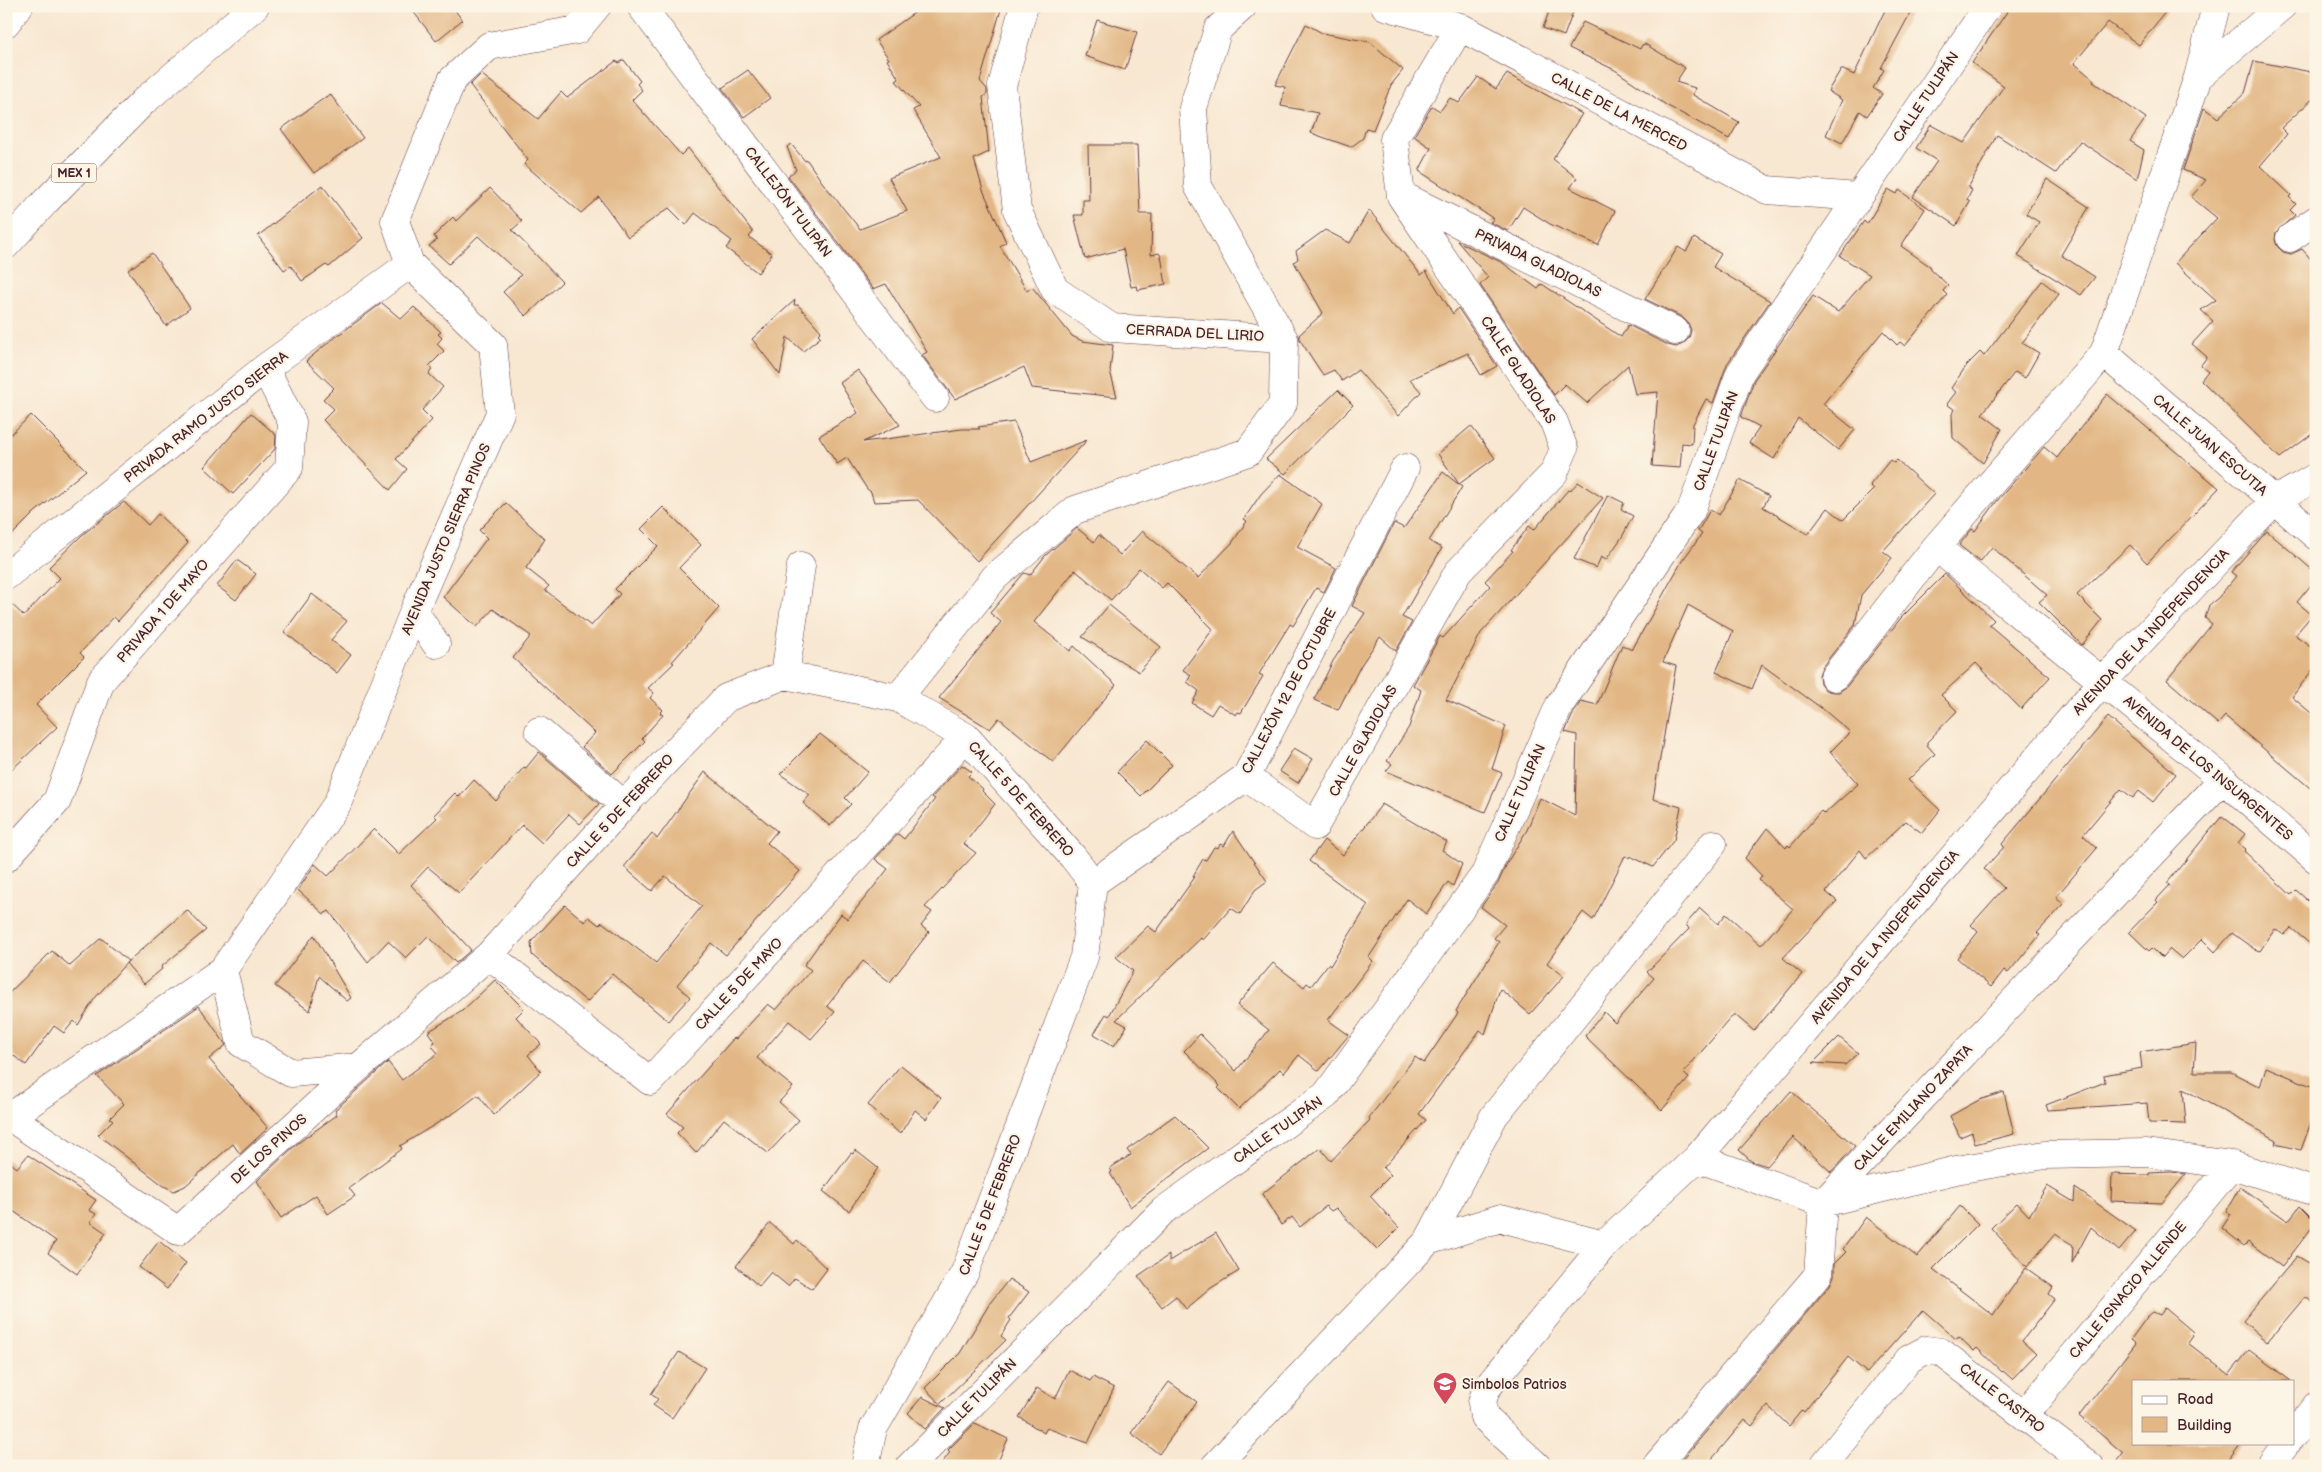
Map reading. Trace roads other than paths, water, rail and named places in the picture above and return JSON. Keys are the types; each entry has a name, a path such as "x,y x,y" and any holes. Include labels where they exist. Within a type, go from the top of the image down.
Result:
{"street":[{"path":"6,22 19,6"},
{"name":"MEX 1","path":"6,245 143,102 254,6"},
{"name":"AVENIDA JUSTO SIERRA PINOS","path":"223,970 337,804 414,611 500,413 493,345 410,264 395,221 452,80 489,46 577,30 597,6"},
{"name":"CALLEJÓN TULIPÁN","path":"641,6 935,398"},
{"name":"CERRADA DEL LIRIO","path":"1024,6 1002,86 1017,210 1055,290 1112,328 1284,339"},
{"path":"898,698 995,577 1075,510 1248,452 1283,404 1284,339 1198,186 1192,108 1218,29 1243,6"},
{"name":"CALLE DE LA MERCED","path":"1385,6 1460,27 1767,190 1858,197"},
{"name":"CALLE TULIPÁN","path":"910,1466 1163,1211 1326,1095 1485,874 1559,706 1691,511 1740,373 1988,6"},
{"path":"1834,677 1936,547 2104,353 2198,77 2216,6"},
{"path":"2198,77 2282,6"},
{"name":"CALLE GLADIOLAS","path":"1246,777 1315,826 1458,572 1554,473 1564,449 1554,422 1401,196 1394,139 1460,27"},
{"name":"PRIVADA GLADIOLAS","path":"1401,196 1675,330"},
{"path":"2290,238 2316,220"},
{"name":"PRIVADA RAMO JUSTO SIERRA","path":"6,576 265,368 410,264"},
{"name":"CALLE JUAN ESCUTIA","path":"2104,353 2316,536"},
{"name":"PRIVADA 1 DE MAYO","path":"6,858 57,801 101,681 289,468 292,422 265,368"},
{"name":"CALLEJÓN 12 DE OCTUBRE","path":"1093,883 1246,777 1405,468"},
{"name":"AVENIDA DE LA INDEPENDENCIA","path":"1537,1466 1484,1417 1482,1403 1486,1389 1604,1245 1697,1158 2103,681 2274,501 2316,477"},
{"name":"AVENIDA DE LOS INSURGENTES","path":"1936,547 2223,779 2316,859"},
{"path":"785,675 801,566"},
{"path":"414,611 436,644"},
{"name":"CALLE 5 DE FEBRERO","path":"359,1067 489,955 624,805 726,698 785,675 898,698 966,737 1073,857 1093,883 1084,957 965,1272 873,1429 866,1466"},
{"path":"538,731 624,805"},
{"name":"CALLE 5 DE MAYO","path":"489,955 650,1081 966,737"},
{"name":"CALLE EMILIANO ZAPATA","path":"1823,1203 2223,779"},
{"path":"1215,1466 1428,1241 1494,1116 1713,844"},
{"path":"223,970 241,1043 290,1073 359,1067"},
{"name":"DE LOS PINOS","path":"223,970 10,1117 178,1231 359,1067"},
{"path":"1697,1158 1823,1203 1956,1170 2045,1154 2146,1153 2232,1165 2316,1192"},
{"name":"CALLE IGNACIO ALLENDE","path":"2024,1415 2232,1165"},
{"path":"1656,1466 1818,1275 1823,1203"},
{"path":"1428,1241 1501,1218 1604,1245"},
{"name":"CALLE CASTRO","path":"1823,1466 1910,1360 1926,1350 1941,1352 2090,1466"},
{"path":"2294,1434 2316,1406"},
{"path":"2270,1466 2286,1444"}],"place":[{"name":"Simbolos Patrios","path":"1445,1405"}]}
